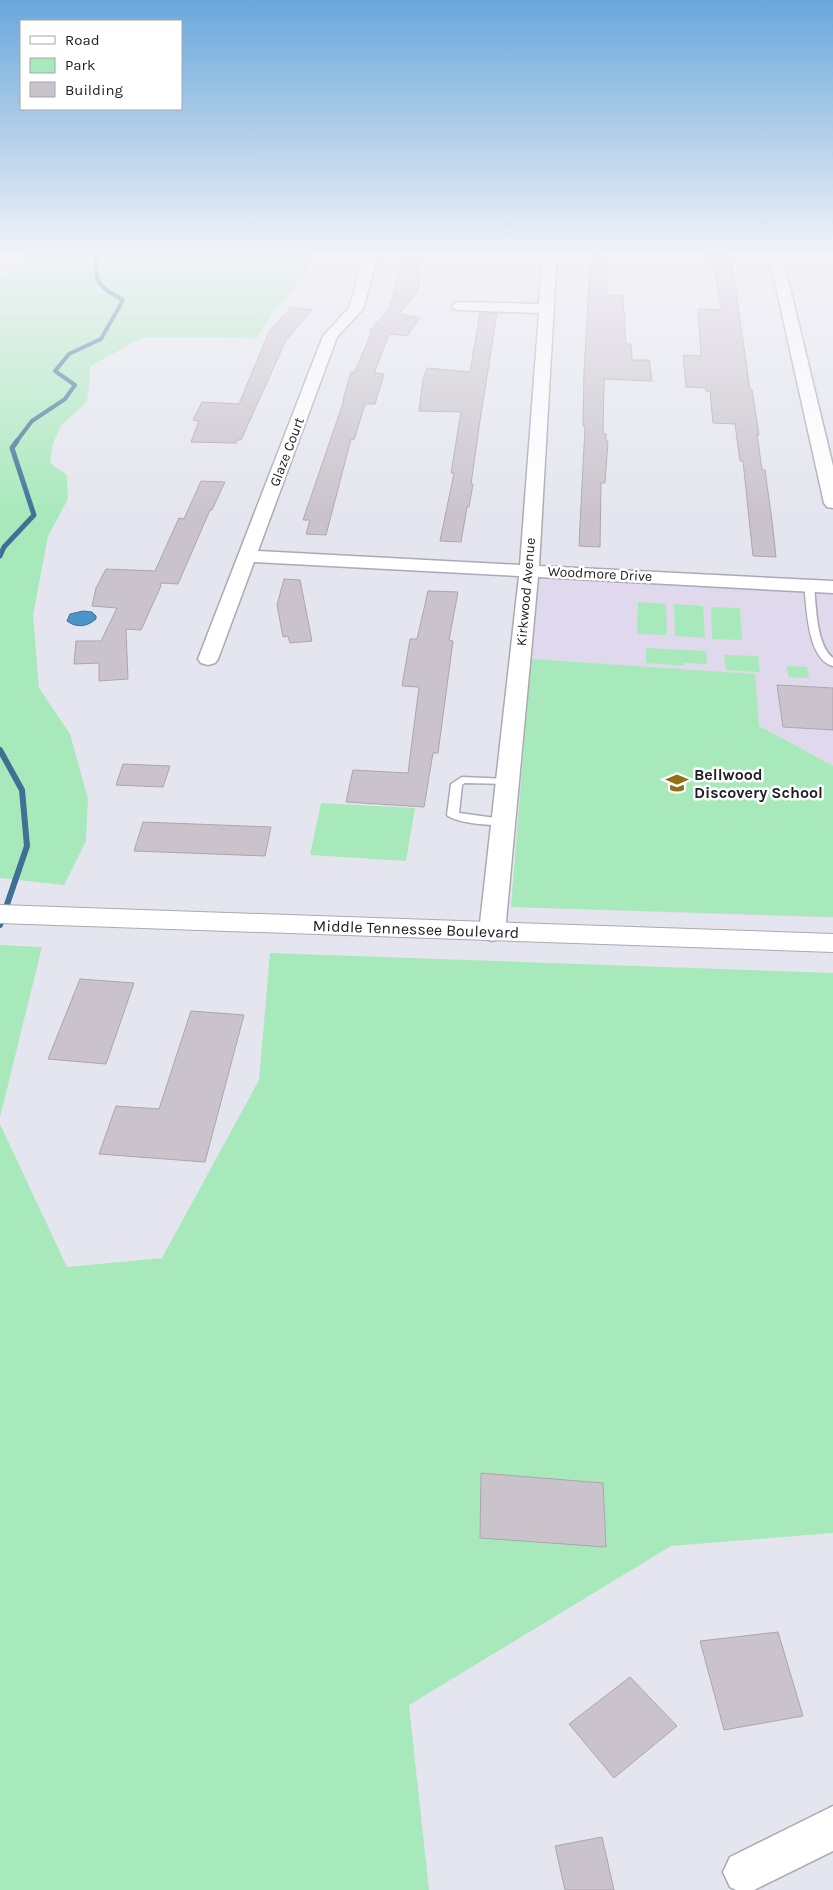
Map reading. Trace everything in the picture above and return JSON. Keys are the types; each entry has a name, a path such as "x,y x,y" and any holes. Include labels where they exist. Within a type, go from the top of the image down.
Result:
{"main road":[{"name":"Middle Tennessee Boulevard","path":"0,914 833,944"}],"street":[{"name":"Glaze Court","path":"208,658 329,339"},
{"name":"Kirkwood Avenue","path":"492,932 529,570 545,339"},
{"path":"795,339 833,503"},
{"name":"Woodmore Drive","path":"248,556 833,586"},
{"path":"745,1872 833,1828"}],"lane":[{"path":"809,585 818,645 829,662 833,663"},
{"path":"503,822 459,818 453,815 457,784 462,780 508,781"}],"shaded area":[{"name":"Bellwood Discovery School","path":"538,579 833,593 833,918 511,907"}],"green space":[{"path":"0,339 140,339 90,366 87,401 61,426 53,443 50,463 67,475 68,499 48,536 33,615 39,688 70,734 88,799 86,841 64,885 0,878"},
{"path":"638,602 666,604 667,635 637,634"},
{"path":"674,604 703,606 705,638 675,636"},
{"path":"711,607 740,608 742,640 712,639"},
{"path":"646,648 706,651 707,664 684,663 683,666 646,663"},
{"path":"724,655 758,656 760,672 726,670"},
{"name":"Bellwood Discovery School","path":"531,659 755,674 759,726 833,766 833,917 511,907"},
{"path":"786,666 807,667 809,678 789,677"},
{"path":"321,803 415,808 406,861 310,855"},
{"path":"0,945 42,947 0,1117"},
{"path":"270,953 833,973 833,1533 671,1546 409,1705 429,1890 0,1890 0,1124 67,1267 162,1258 259,1080"}],"water":[{"path":"83,611 92,612 96,619 89,624 81,626 67,621 70,614"}],"building":[{"path":"266,339 287,339 241,440 237,440 236,443 191,442 199,421 193,420 202,402 239,404"},
{"path":"369,339 387,339 374,373 384,374 375,404 365,404 354,440 351,439 326,535 306,534 310,520 303,520 344,400 351,372 354,373"},
{"path":"476,339 493,339 471,484 473,484 461,542 440,541 454,473 451,473 461,412 419,411 423,380 427,368 470,372"},
{"path":"586,339 626,339 626,344 631,344 632,360 649,360 652,381 604,379 603,434 606,434 606,441 608,441 605,483 601,483 600,547 579,546 585,426 583,426"},
{"path":"700,339 743,339 759,435 757,434 762,470 765,470 776,557 753,556 743,461 740,461 735,424 713,423 710,391 706,391 706,388 686,387 683,355 701,356"},
{"path":"201,481 225,482 212,510 210,510 178,584 160,583 161,586 141,630 126,629 128,679 99,681 99,663 74,664 76,641 101,641 117,608 92,606 96,588 106,569 155,571 179,518 184,519"},
{"path":"284,579 300,580 312,641 290,643 288,636 283,637 277,605"},
{"path":"428,591 458,592 449,640 453,641 438,753 433,753 424,807 346,802 353,770 408,773 419,687 402,686 410,639 417,639"},
{"name":"Bellwood Discovery School","path":"777,685 833,688 833,730 783,727"},
{"path":"123,764 170,766 163,787 116,785"},
{"path":"143,822 271,827 265,856 134,851"},
{"path":"80,979 134,983 106,1064 48,1059"},
{"path":"191,1011 244,1015 205,1162 99,1154 116,1106 159,1109"},
{"path":"481,1473 603,1483 606,1547 480,1538"},
{"path":"778,1632 803,1716 724,1730 700,1641"},
{"path":"630,1677 677,1726 614,1778 569,1724"},
{"path":"602,1837 614,1890 565,1890 555,1846"}],"waterway":[{"path":"16,442 32,421 65,399 75,385 55,371 69,354 101,339"},
{"path":"0,556 4,547 34,515 12,448 17,441"},
{"path":"0,750 22,790 27,846 0,925"}],"place":[{"name":"Bellwood Discovery School","path":"677,783"}]}
